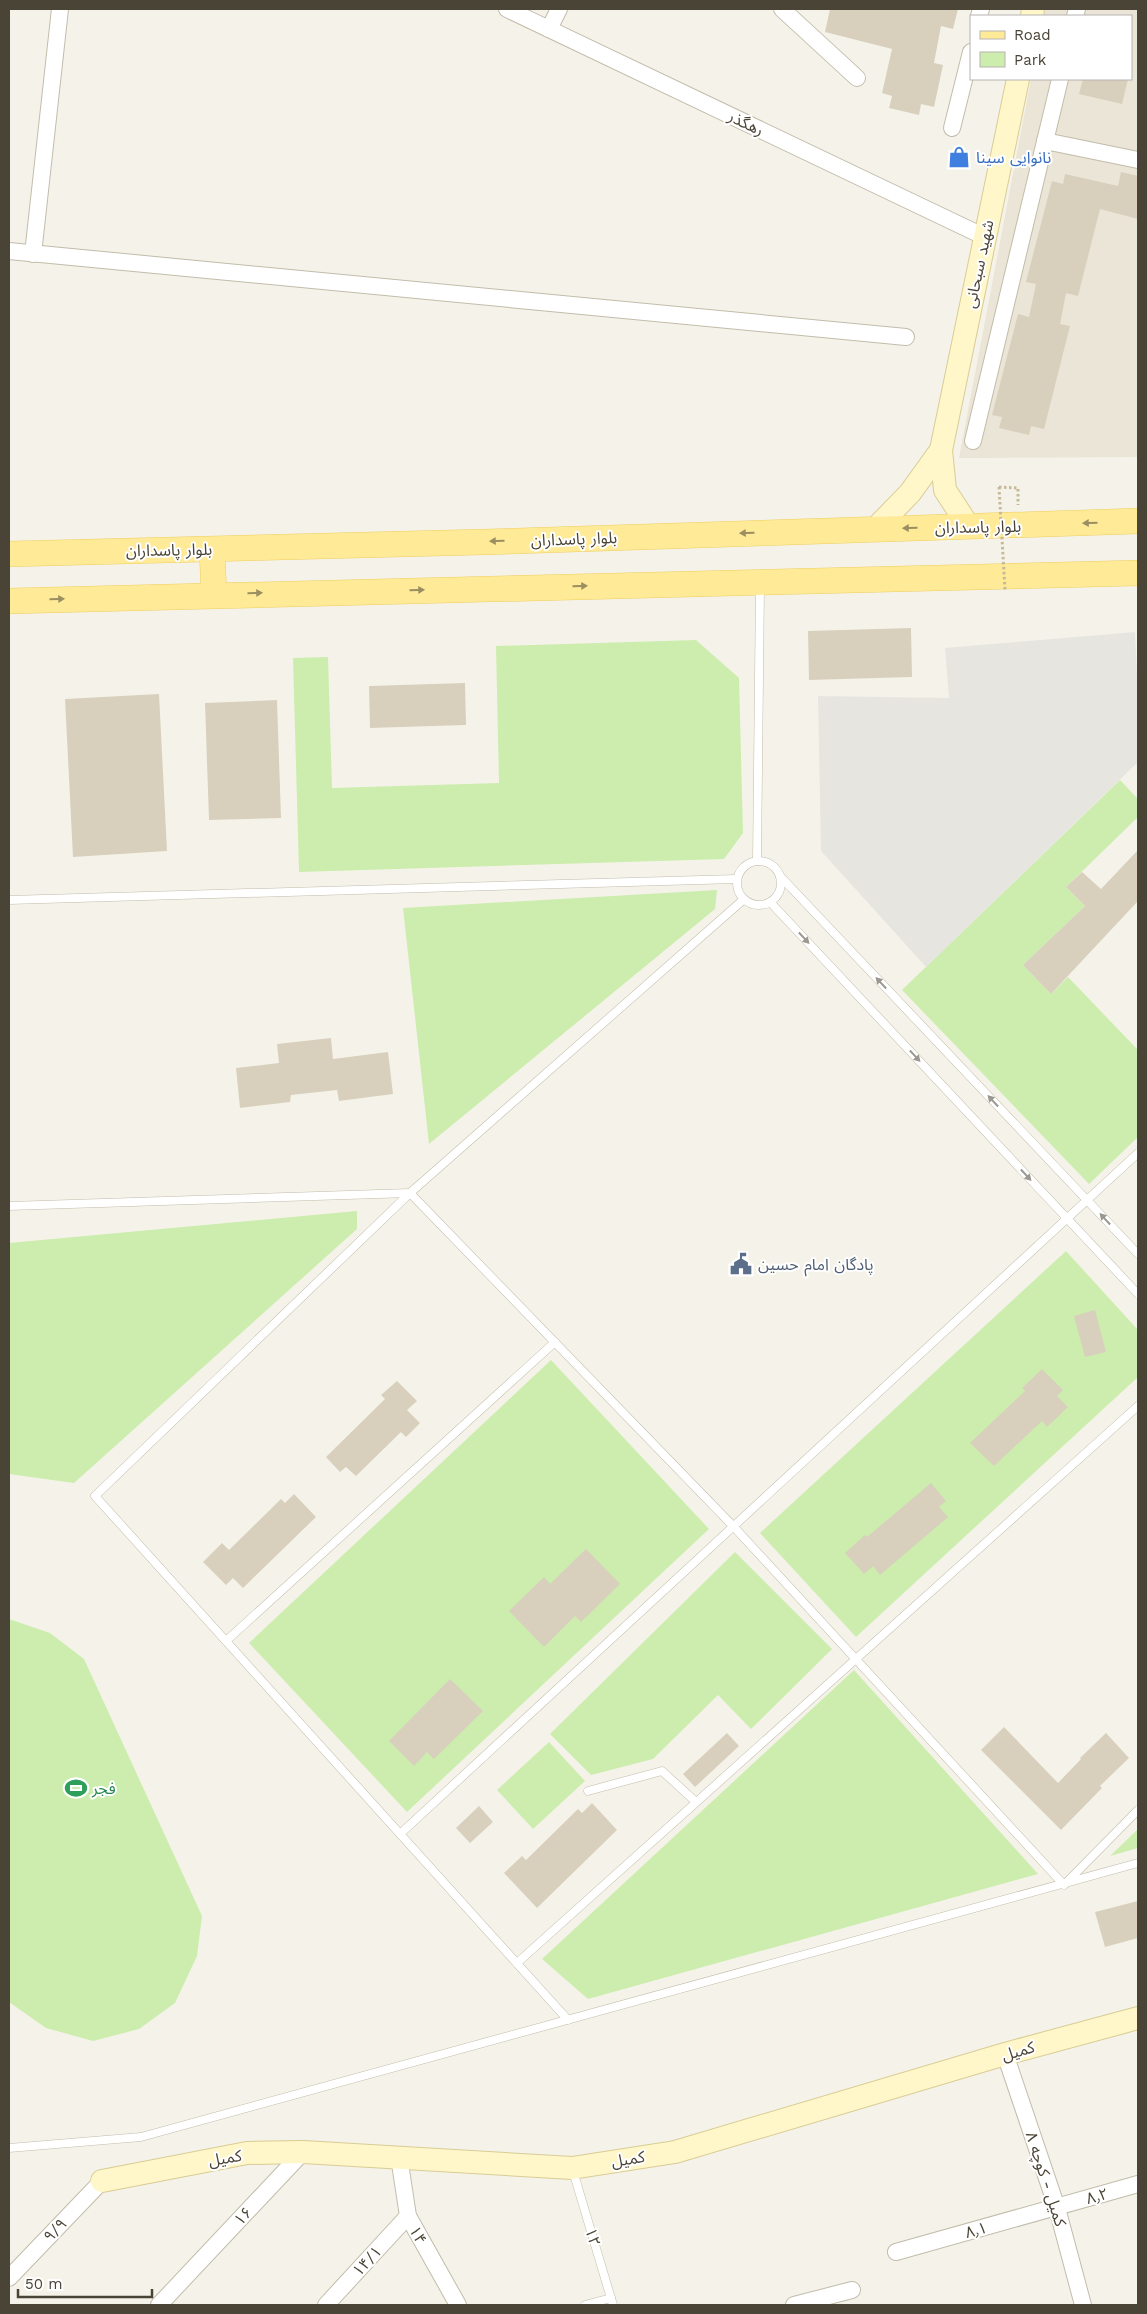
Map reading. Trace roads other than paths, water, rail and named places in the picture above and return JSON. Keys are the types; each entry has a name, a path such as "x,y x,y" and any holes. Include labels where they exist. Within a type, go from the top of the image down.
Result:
{"main road":[{"name":"بلوار پاسداران","path":"9,554 212,550 1138,521"},
{"path":"212,550 214,594"},
{"path":"9,601 214,594 1138,573"}],"street":[{"path":"34,254 60,9"},
{"name":"رهگذر","path":"507,9 985,237"},
{"path":"549,29 559,9"},
{"path":"782,9 857,78"},
{"path":"952,128 970,56"},
{"name":"شهید سبحانی","path":"942,450 1018,80"},
{"path":"973,441 1060,80"},
{"path":"1045,141 1138,160"},
{"path":"9,251 906,337"},
{"path":"942,450 945,490 969,527"},
{"path":"875,529 910,493 942,450"},
{"name":"کمیل","path":"102,2181 248,2153 303,2152 572,2168 675,2152 1006,2054 1138,2018"},
{"name":"کمیل - کوچه ۸","path":"1006,2054 1057,2208 1083,2305"},
{"name":"۱۶","path":"159,2305 303,2152"},
{"name":"۱۴","path":"399,2157 408,2216 458,2305"},
{"name":"۹/۹","path":"9,2278 102,2181"},
{"name":"۸٫۲","path":"1057,2208 1138,2184"},
{"name":"۸٫۱","path":"896,2252 1057,2208"},
{"name":"۱۴/۱","path":"326,2305 408,2216"},
{"path":"794,2305 852,2290"}],"lane":[{"path":"757,860 760,582"},
{"path":"780,876 780,891 770,902 756,906 743,900 736,886 736,879 744,866 757,860 772,865 780,876 1138,1254"},
{"path":"9,900 736,879"},
{"path":"568,2020 94,1496 410,1193 743,900"},
{"path":"770,902 1138,1294"},
{"path":"400,1834 1138,1153"},
{"path":"9,1206 410,1193 734,1527 1064,1885"},
{"path":"226,1641 555,1342"},
{"path":"517,1964 855,1658 1138,1406"},
{"path":"588,1791 662,1771 696,1802"},
{"path":"1064,1885 1138,1810"},
{"path":"9,2148 141,2137 1064,1885 1138,1863"},
{"name":"۱۲","path":"572,2168 612,2302"},
{"path":"585,2305 612,2302"}],"place":[{"name":"نانوایی سینا","path":"959,157"},
{"name":"پادگان امام حسین","path":"741,1264"},
{"name":"فجر","path":"76,1788"}]}
